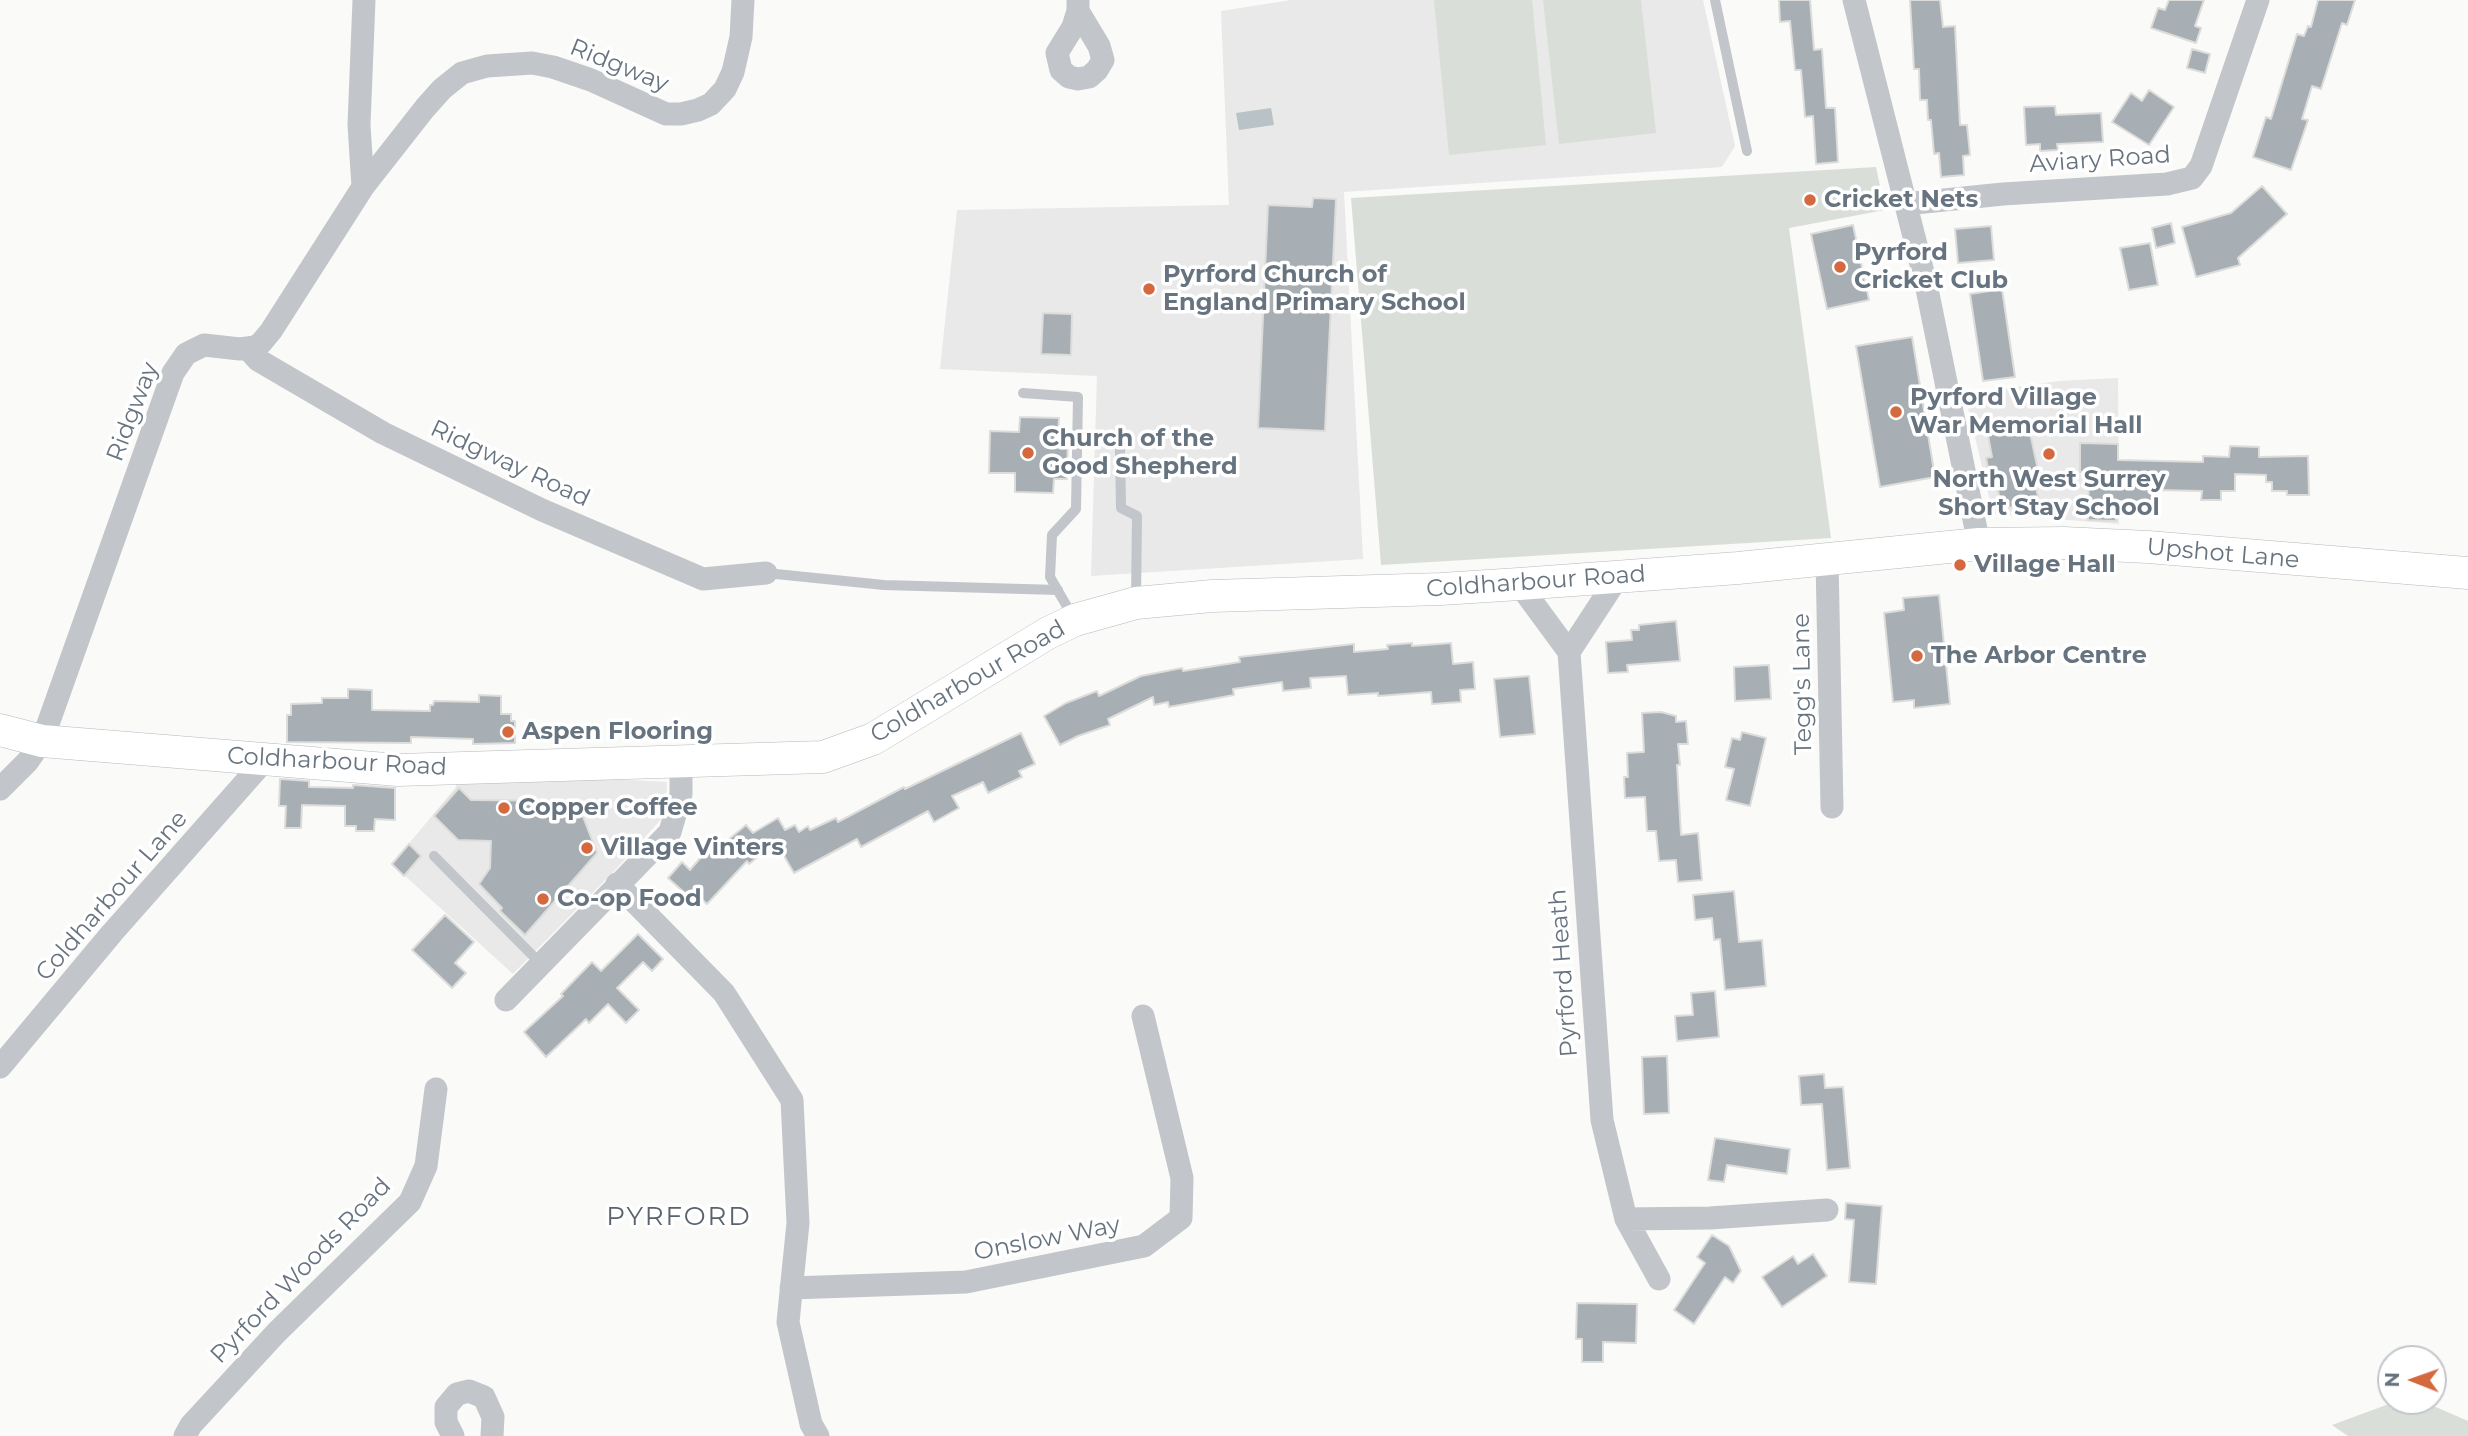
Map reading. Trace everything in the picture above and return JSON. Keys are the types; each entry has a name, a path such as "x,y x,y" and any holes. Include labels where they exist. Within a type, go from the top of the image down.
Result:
{"main road":[{"name":"Upshot Lane","path":"1979,544 2064,543 2148,547 2468,573"},
{"name":"Coldharbour Road","path":"0,730 42,741 398,770 823,757 873,739 1048,633 1075,620 1136,603 1212,596 1519,584 1827,560 1979,544"}],"street":[{"path":"363,187 359,125 364,0"},
{"name":"Ridgway","path":"0,789 28,761 42,741 173,373 186,354 204,345 248,349 261,343 363,187 442,89 462,73 474,68 532,63 591,80 666,114 681,114 711,104 725,89 733,72 741,37 743,0"},
{"path":"1854,0 1926,284 1979,544"},
{"name":"Aviary Road","path":"1905,204 2003,194 2166,184 2192,178 2201,166 2259,0"},
{"name":"Ridgway Road","path":"248,349 258,360 383,433 555,515 703,579 766,573"},
{"name":"Tegg's Lane","path":"1827,560 1832,807"},
{"path":"1519,584 1569,652 1618,577"},
{"name":"Pyrford Heath","path":"1569,652 1602,1120 1626,1219 1659,1279"},
{"name":"Coldharbour Lane","path":"0,1067 265,760"},
{"path":"506,1000 670,832 681,794 681,761"},
{"path":"617,884 724,993 792,1100 798,1223 788,1322 811,1424 818,1436"},
{"name":"Onslow Way","path":"791,1288 967,1282 1144,1246 1181,1218 1182,1178 1143,1016"},
{"name":"Pyrford Woods Road","path":"185,1436 191,1425 277,1332 410,1202 426,1166 436,1089"},
{"path":"1626,1219 1710,1218 1827,1210"},
{"path":"453,1436 446,1422 446,1407 457,1394 469,1391 484,1397 493,1417 492,1436"}],"lane":[{"path":"1715,0 1747,151"},
{"path":"1023,393 1078,397 1076,509 1052,536 1050,577 1075,620"},
{"path":"1120,450 1121,508 1137,516 1136,603"},
{"path":"766,573 884,585 1058,590"},
{"path":"434,856 541,964"}],"shaded area":[{"name":"Pyrford Church of England Primary School","path":"1291,0 1703,0 1735,146 1722,167 1344,192 1363,559 1091,576 1097,376 940,369 957,210 1229,205 1221,11"},
{"path":"1434,0 1532,0 1546,145 1449,155"},
{"path":"1543,0 1641,0 1656,133 1559,144"},
{"path":"1271,108 1274,125 1239,130 1236,113"},
{"path":"1876,167 1885,210 1789,228 1831,538 1381,565 1351,198"},
{"name":"North West Surrey Short Stay School","path":"2118,378 2119,524 1993,514 1965,394 2059,381"},
{"path":"526,774 667,782 665,815 513,974 392,864 456,787 456,775"},
{"path":"2377,1408 2377,1415 2447,1415 2447,1412 2468,1421 2468,1436 2348,1436 2332,1425"}],"building":[{"path":"1779,0 1810,0 1814,50 1822,49 1826,108 1835,108 1838,162 1816,164 1813,116 1805,117 1801,70 1795,70 1790,21 1780,22"},
{"path":"1910,0 1940,0 1943,27 1955,26 1960,125 1967,125 1970,155 1963,156 1964,175 1941,177 1939,153 1934,154 1927,100 1920,100 1919,69 1914,69"},
{"path":"2169,0 2204,0 2195,26 2201,28 2196,43 2151,28 2158,8 2165,10"},
{"path":"2318,0 2355,0 2347,25 2342,23 2321,89 2312,86 2302,119 2308,120 2291,170 2253,157 2266,117 2271,119 2297,34 2304,36 2308,26 2311,27"},
{"path":"2192,49 2210,54 2205,73 2187,68"},
{"path":"2149,90 2174,107 2149,145 2112,122 2131,93 2142,101"},
{"path":"2055,106 2056,115 2101,113 2103,142 2057,144 2058,150 2040,151 2040,144 2026,145 2024,107"},
{"path":"2262,186 2287,214 2238,258 2240,265 2196,277 2182,227 2231,213"},
{"path":"1313,198 1336,199 1325,431 1258,428 1268,205 1312,207"},
{"path":"2171,223 2175,243 2156,248 2152,228"},
{"name":"Pyrford Cricket Club","path":"1853,225 1869,300 1827,309 1811,234"},
{"path":"1991,226 1994,260 1958,263 1955,229"},
{"path":"2150,243 2158,285 2129,290 2120,248"},
{"path":"2002,289 2015,377 1983,381 1970,294"},
{"path":"1043,313 1072,314 1071,355 1041,354"},
{"name":"Pyrford Village War Memorial Hall","path":"1912,337 1935,477 1880,487 1856,346"},
{"name":"Church of the Good Shepherd","path":"1020,417 1059,418 1058,433 1068,433 1067,479 1054,479 1053,493 1015,492 1015,473 989,473 990,431 1019,432"},
{"path":"2011,418 2012,422 2027,419 2038,470 2032,471 2039,501 2002,509 1995,477 1990,478 1986,458 1992,457 1986,424"},
{"path":"2080,443 2118,444 2118,460 2203,462 2203,456 2229,457 2230,446 2259,447 2259,457 2308,456 2309,495 2287,495 2287,491 2272,491 2272,482 2266,482 2266,475 2235,474 2235,491 2221,491 2221,500 2201,500 2202,491 2158,490 2158,502 2117,501 2116,521 2088,520 2089,472 2080,472"},
{"name":"The Arbor Centre","path":"1939,595 1950,704 1914,708 1914,700 1893,702 1884,613 1904,610 1903,598"},
{"path":"1676,621 1680,661 1627,665 1628,672 1608,673 1606,642 1632,640 1631,630 1639,630 1639,625"},
{"path":"1412,643 1412,646 1451,643 1453,664 1473,662 1475,689 1460,690 1461,702 1432,704 1431,692 1348,695 1346,676 1310,678 1311,688 1283,691 1282,682 1233,689 1234,695 1169,707 1168,702 1154,705 1153,697 1108,719 1110,725 1060,745 1044,716 1066,703 1097,691 1099,696 1141,676 1182,668 1183,671 1240,662 1239,657 1354,644 1354,652 1388,649 1387,645"},
{"path":"1769,665 1771,699 1735,701 1734,667"},
{"path":"1529,676 1535,734 1500,737 1494,679"},
{"path":"348,689 372,690 372,710 430,711 430,705 433,705 434,701 479,702 479,695 501,696 501,714 511,714 511,721 515,721 515,743 473,744 473,739 411,737 411,743 287,742 287,715 291,715 291,704 322,703 322,698 348,698"},
{"path":"1661,712 1676,716 1676,722 1686,721 1688,744 1678,744 1680,765 1677,765 1681,835 1698,833 1702,880 1678,882 1676,860 1659,861 1656,831 1647,831 1645,797 1625,798 1627,753 1644,752 1642,713"},
{"path":"1742,732 1766,738 1750,806 1726,800 1734,769 1725,767 1732,738 1740,740"},
{"path":"1021,733 1035,764 1019,771 1022,777 988,793 983,782 952,796 959,808 934,822 928,811 861,847 857,839 794,873 780,849 774,853 770,847 749,864 747,861 707,904 698,896 694,901 668,878 682,862 690,870 707,850 711,854 746,825 753,833 778,818 785,830 795,825 799,832 808,826 810,830 836,818 838,822 904,787 905,789"},
{"path":"280,779 309,781 309,787 353,788 353,785 395,788 395,820 375,819 374,831 356,831 356,826 345,826 345,806 302,805 301,828 285,828 286,806 279,806"},
{"path":"459,788 471,800 577,801 597,853 525,935 500,911 502,908 479,884 490,868 491,841 458,840 434,816"},
{"path":"409,844 421,856 404,876 392,864"},
{"path":"1734,891 1739,942 1762,940 1766,986 1725,990 1720,939 1714,940 1712,918 1695,920 1693,895"},
{"path":"445,915 474,942 455,963 466,973 452,988 412,950"},
{"path":"638,934 663,959 652,971 643,962 617,988 639,1010 626,1023 608,1004 589,1023 586,1019 546,1057 524,1032 563,996 561,994 592,962 601,971"},
{"path":"1715,991 1719,1037 1677,1041 1675,1016 1693,1015 1691,993"},
{"path":"1667,1056 1669,1113 1644,1114 1642,1057"},
{"path":"1824,1074 1825,1088 1843,1087 1850,1168 1827,1170 1822,1104 1801,1105 1799,1076"},
{"path":"1715,1138 1790,1149 1787,1174 1727,1165 1724,1182 1708,1180"},
{"path":"1846,1203 1882,1206 1876,1284 1849,1282 1854,1220 1845,1219"},
{"path":"1712,1235 1729,1246 1741,1271 1733,1283 1725,1277 1694,1324 1674,1310 1705,1263 1697,1257"},
{"path":"1813,1254 1827,1276 1782,1307 1762,1277 1793,1256 1798,1264"},
{"path":"1577,1303 1637,1304 1636,1343 1603,1342 1603,1362 1582,1362 1582,1339 1576,1339"}],"place":[{"name":"Cricket Nets","path":"1810,200"},
{"name":"Pyrford Cricket Club","path":"1840,267"},
{"name":"Pyrford Church of England Primary School","path":"1149,289"},
{"name":"Pyrford Village War Memorial Hall","path":"1896,412"},
{"name":"Church of the Good Shepherd","path":"1028,453"},
{"name":"North West Surrey Short Stay School","path":"2049,454"},
{"name":"Village Hall","path":"1960,565"},
{"name":"The Arbor Centre","path":"1917,656"},
{"name":"Aspen Flooring","path":"508,732"},
{"name":"Copper Coffee","path":"504,808"},
{"name":"Village Vinters","path":"587,848"},
{"name":"Co-op Food","path":"543,899"}],"district":[{"name":"PYRFORD","path":"679,1217"}]}
